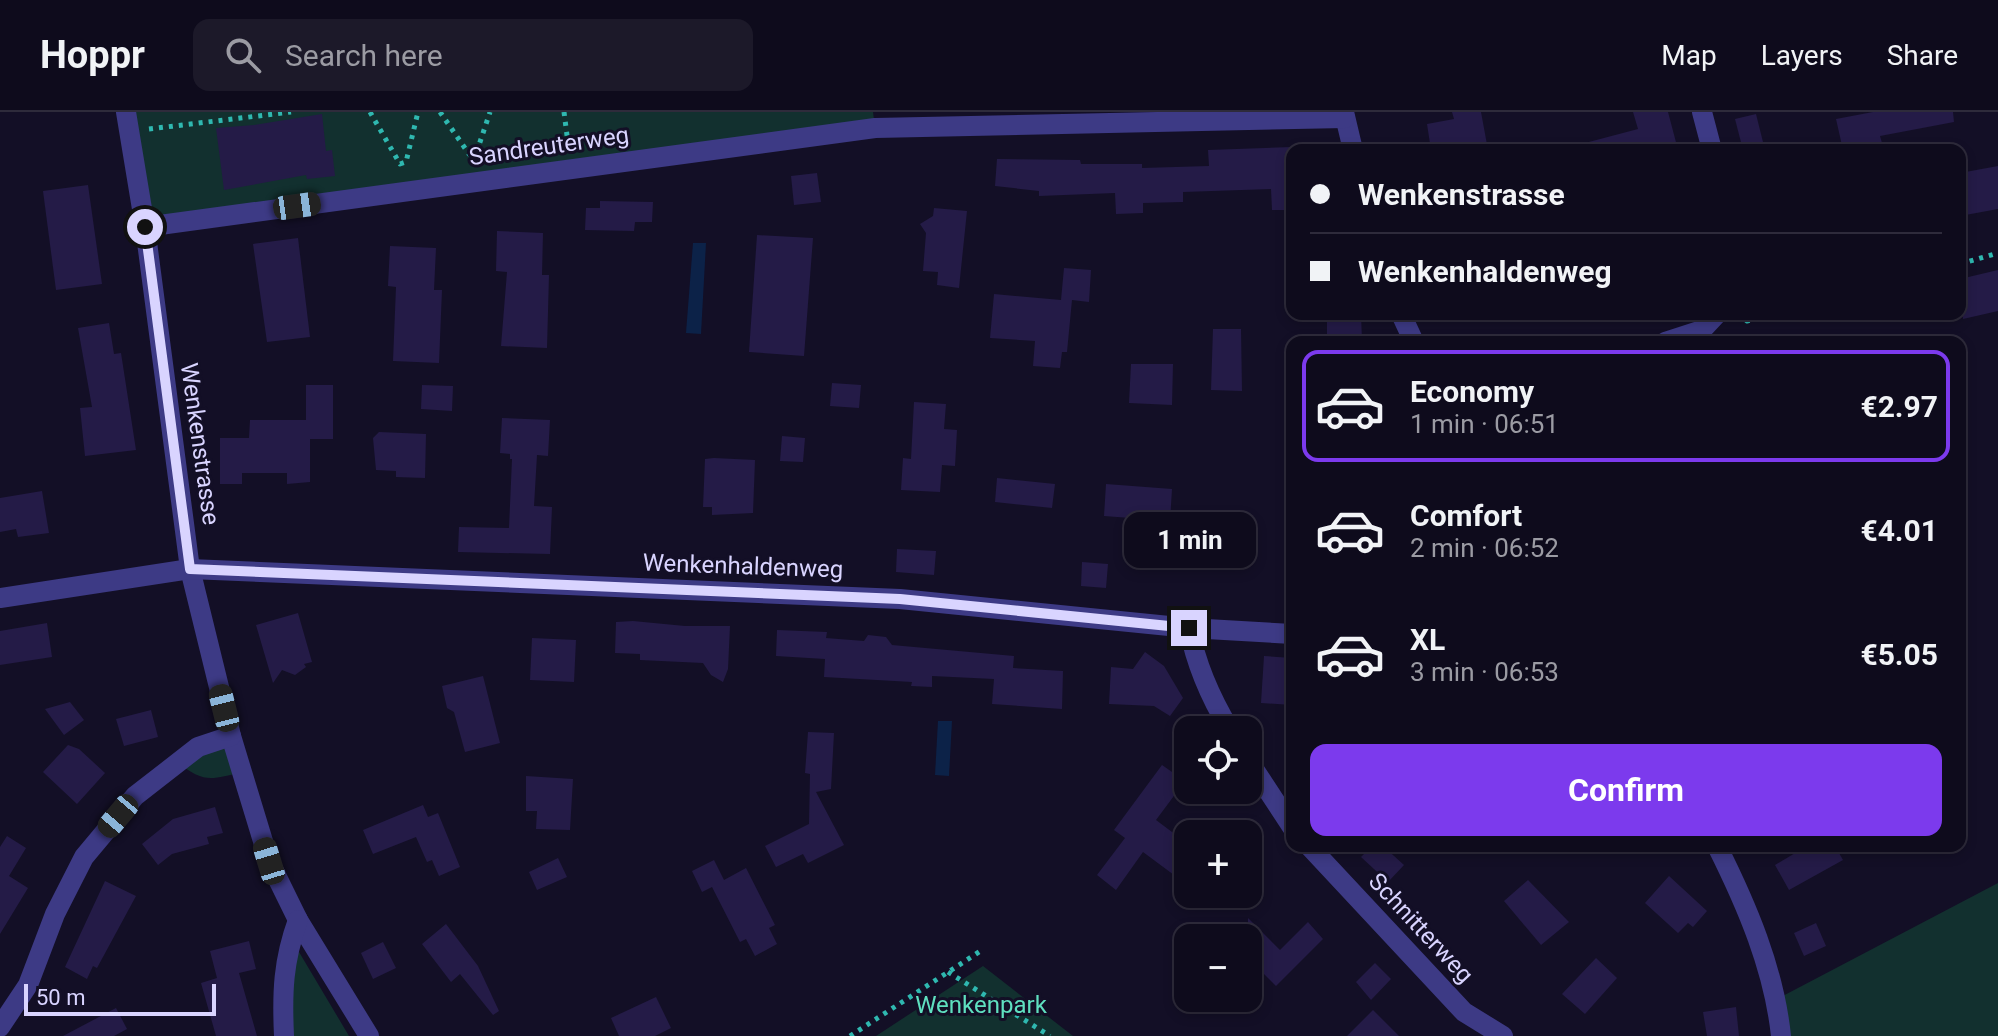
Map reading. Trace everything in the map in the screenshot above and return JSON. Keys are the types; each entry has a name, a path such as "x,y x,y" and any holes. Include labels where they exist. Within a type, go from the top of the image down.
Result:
{"street":[{"path":"1702,112 1710,144"},
{"name":"Sandreuterweg","path":"145,227 571,169 874,120 1345,115"},
{"path":"1345,115 1352,144"},
{"name":"Wenkenstrasse","path":"127,122 145,227 190,569 231,736 269,861 298,920 369,1036"},
{"path":"1684,336 1702,330 1711,320"},
{"name":"Wenkenhaldenweg","path":"0,598 190,569 900,599 1189,628 1286,634"},
{"path":"1189,628 1195,657 1222,716"},
{"path":"0,1027 28,985 55,914 84,857 135,796 198,747 231,736"},
{"path":"1262,781 1286,818"},
{"name":"Schnitterweg","path":"1315,852 1464,1012 1503,1036"},
{"path":"1720,852 1743,899 1772,985 1781,1036"},
{"path":"284,1036 282,991 287,951 298,920"}],"path":[{"path":"127,122 291,112"},
{"path":"370,112 400,164 406,162 418,112"},
{"path":"440,112 469,154 476,154 490,112"},
{"path":"564,112 571,169"},
{"path":"1966,262 1998,253"},
{"path":"850,1036 982,950"},
{"path":"948,972 1050,1036"}],"green space":[{"path":"126,112 873,112 875,128 145,227"},
{"path":"231,736 242,772 222,777 201,777 177,762"},
{"path":"1998,883 1998,1036 1786,1036 1777,999"},
{"path":"299,952 349,1036 289,1036 290,960"},
{"name":"Wenkenpark","path":"983,966 1073,1036 876,1036"}],"water":[{"path":"693,243 706,243 701,334 686,333"},
{"path":"938,721 952,721 949,776 935,775"}],"building":[{"path":"1452,112 1481,112 1487,144 1430,144 1427,124 1454,119"},
{"path":"1633,112 1668,112 1676,144 1585,144 1585,143 1638,129"},
{"path":"1873,112 1953,112 1954,122 1880,136 1882,144 1842,144 1836,119"},
{"path":"322,114 326,151 332,150 335,176 307,179 306,175 224,190 216,128"},
{"path":"1756,114 1764,144 1741,144 1735,119"},
{"path":"1286,147 1286,210 1272,210 1271,189 1183,192 1183,202 1143,203 1143,213 1116,214 1115,193 1039,196 1039,191 995,186 997,159 1080,160 1081,164 1142,164 1142,168 1209,166 1208,150"},
{"path":"1998,166 1998,209 1966,215 1966,172"},
{"path":"817,173 821,202 794,205 791,176"},
{"path":"88,185 102,284 56,290 43,191"},
{"path":"600,201 653,202 652,222 635,222 634,231 585,230 586,208 600,208"},
{"path":"934,208 967,211 959,288 937,285 938,272 923,271 926,233 920,224 933,216"},
{"path":"497,231 543,233 542,275 549,275 547,348 501,346 507,272 496,271"},
{"path":"757,235 813,238 804,356 749,352"},
{"path":"298,238 310,337 267,342 253,244"},
{"path":"390,246 436,248 434,290 442,290 439,363 393,361 396,287 388,286"},
{"path":"1064,268 1091,270 1089,302 1072,300 1067,352 1062,352 1060,368 1033,366 1035,341 990,338 994,294 1061,300"},
{"path":"1998,270 1998,311 1966,318 1966,278"},
{"path":"1327,320 1361,320 1362,336 1327,336"},
{"path":"109,323 114,354 121,353 136,450 85,456 80,408 92,407 78,328"},
{"path":"1213,329 1241,329 1242,391 1211,390"},
{"path":"1131,364 1173,364 1172,405 1129,403"},
{"path":"832,383 861,385 859,408 830,406"},
{"path":"306,385 333,385 333,439 310,439 310,482 287,484 287,473 242,473 242,484 220,484 220,438 249,438 250,420 306,420"},
{"path":"422,385 453,386 452,411 421,409"},
{"path":"914,402 946,404 944,429 957,430 955,466 942,465 940,492 901,490 903,458 911,459"},
{"path":"502,418 550,420 548,456 537,455 534,506 552,507 550,554 458,552 459,527 509,528 512,459 510,454 500,453"},
{"path":"379,432 426,434 425,478 396,477 396,471 376,470 373,438"},
{"path":"782,436 805,438 803,462 780,461"},
{"path":"705,459 755,460 753,513 712,515 712,507 703,507"},
{"path":"997,478 1055,484 1052,508 995,502"},
{"path":"1106,484 1172,489 1170,521 1104,516"},
{"path":"42,491 49,533 18,537 16,529 0,532 0,498"},
{"path":"897,549 936,551 934,575 896,572"},
{"path":"1082,562 1108,564 1106,588 1081,586"},
{"path":"298,613 312,662 304,664 306,667 295,675 282,670 273,683 256,625"},
{"path":"616,622 730,626 728,669 723,682 711,675 703,663 640,660 640,654 615,653"},
{"path":"47,623 52,657 0,665 0,631"},
{"path":"777,630 827,632 826,638 864,641 868,635 886,637 892,645 1014,656 1013,668 1063,671 1062,709 992,704 994,679 932,676 932,687 911,686 912,682 824,677 825,659 776,656"},
{"path":"532,638 576,640 574,682 530,680"},
{"path":"1145,652 1164,666 1183,698 1170,716 1154,706 1109,704 1111,667 1133,669"},
{"path":"1264,656 1286,658 1286,705 1261,703"},
{"path":"483,676 500,743 465,752 454,712 447,708 442,686"},
{"path":"70,702 84,720 64,735 45,709"},
{"path":"151,710 158,737 124,746 116,719"},
{"path":"808,732 834,733 831,789 816,792 844,845 808,863 803,854 776,867 765,846 809,824 810,774 805,773"},
{"path":"68,745 79,749 105,773 77,804 43,772"},
{"path":"1162,765 1174,773 1174,796 1156,820 1174,834 1174,875 1143,852 1116,890 1097,875 1125,838 1114,830"},
{"path":"526,776 573,779 570,830 536,829 537,811 526,811"},
{"path":"423,805 428,817 438,813 460,867 439,876 432,860 427,862 416,837 373,854 363,830"},
{"path":"215,807 223,833 207,837 209,844 172,854 158,865 142,844 173,819"},
{"path":"7,836 26,848 9,876 28,888 0,934 0,847"},
{"path":"1366,852 1390,852 1404,865 1388,882 1361,857"},
{"path":"1797,852 1838,852 1843,860 1789,890 1775,865"},
{"path":"558,858 567,877 537,890 529,872"},
{"path":"714,860 724,880 746,868 775,925 769,928 777,944 755,956 746,939 740,942 712,887 702,892 692,871"},
{"path":"1669,876 1707,911 1693,927 1688,923 1678,933 1645,903"},
{"path":"1528,880 1569,922 1541,945 1504,901"},
{"path":"105,881 136,896 97,968 93,966 87,979 65,967"},
{"path":"1308,922 1323,939 1276,986 1262,972 1262,932 1280,950"},
{"path":"1816,923 1826,946 1804,956 1794,933"},
{"path":"446,924 478,966 499,1011 493,1015 460,974 451,982 422,944"},
{"path":"249,941 256,969 239,973 257,1036 216,1036 201,983 217,978 210,951"},
{"path":"383,942 396,968 373,979 361,953"},
{"path":"1596,958 1617,978 1585,1014 1562,994"},
{"path":"1375,963 1391,979 1371,1000 1356,982"},
{"path":"656,997 671,1028 655,1036 619,1036 611,1018"},
{"path":"1736,1007 1739,1036 1707,1036 1703,1012"},
{"path":"116,1008 127,1029 114,1036 63,1036"},
{"path":"1373,1010 1399,1036 1347,1036"}],"route":[{"path":"145,227 190,569 900,599 1189,628"}]}
